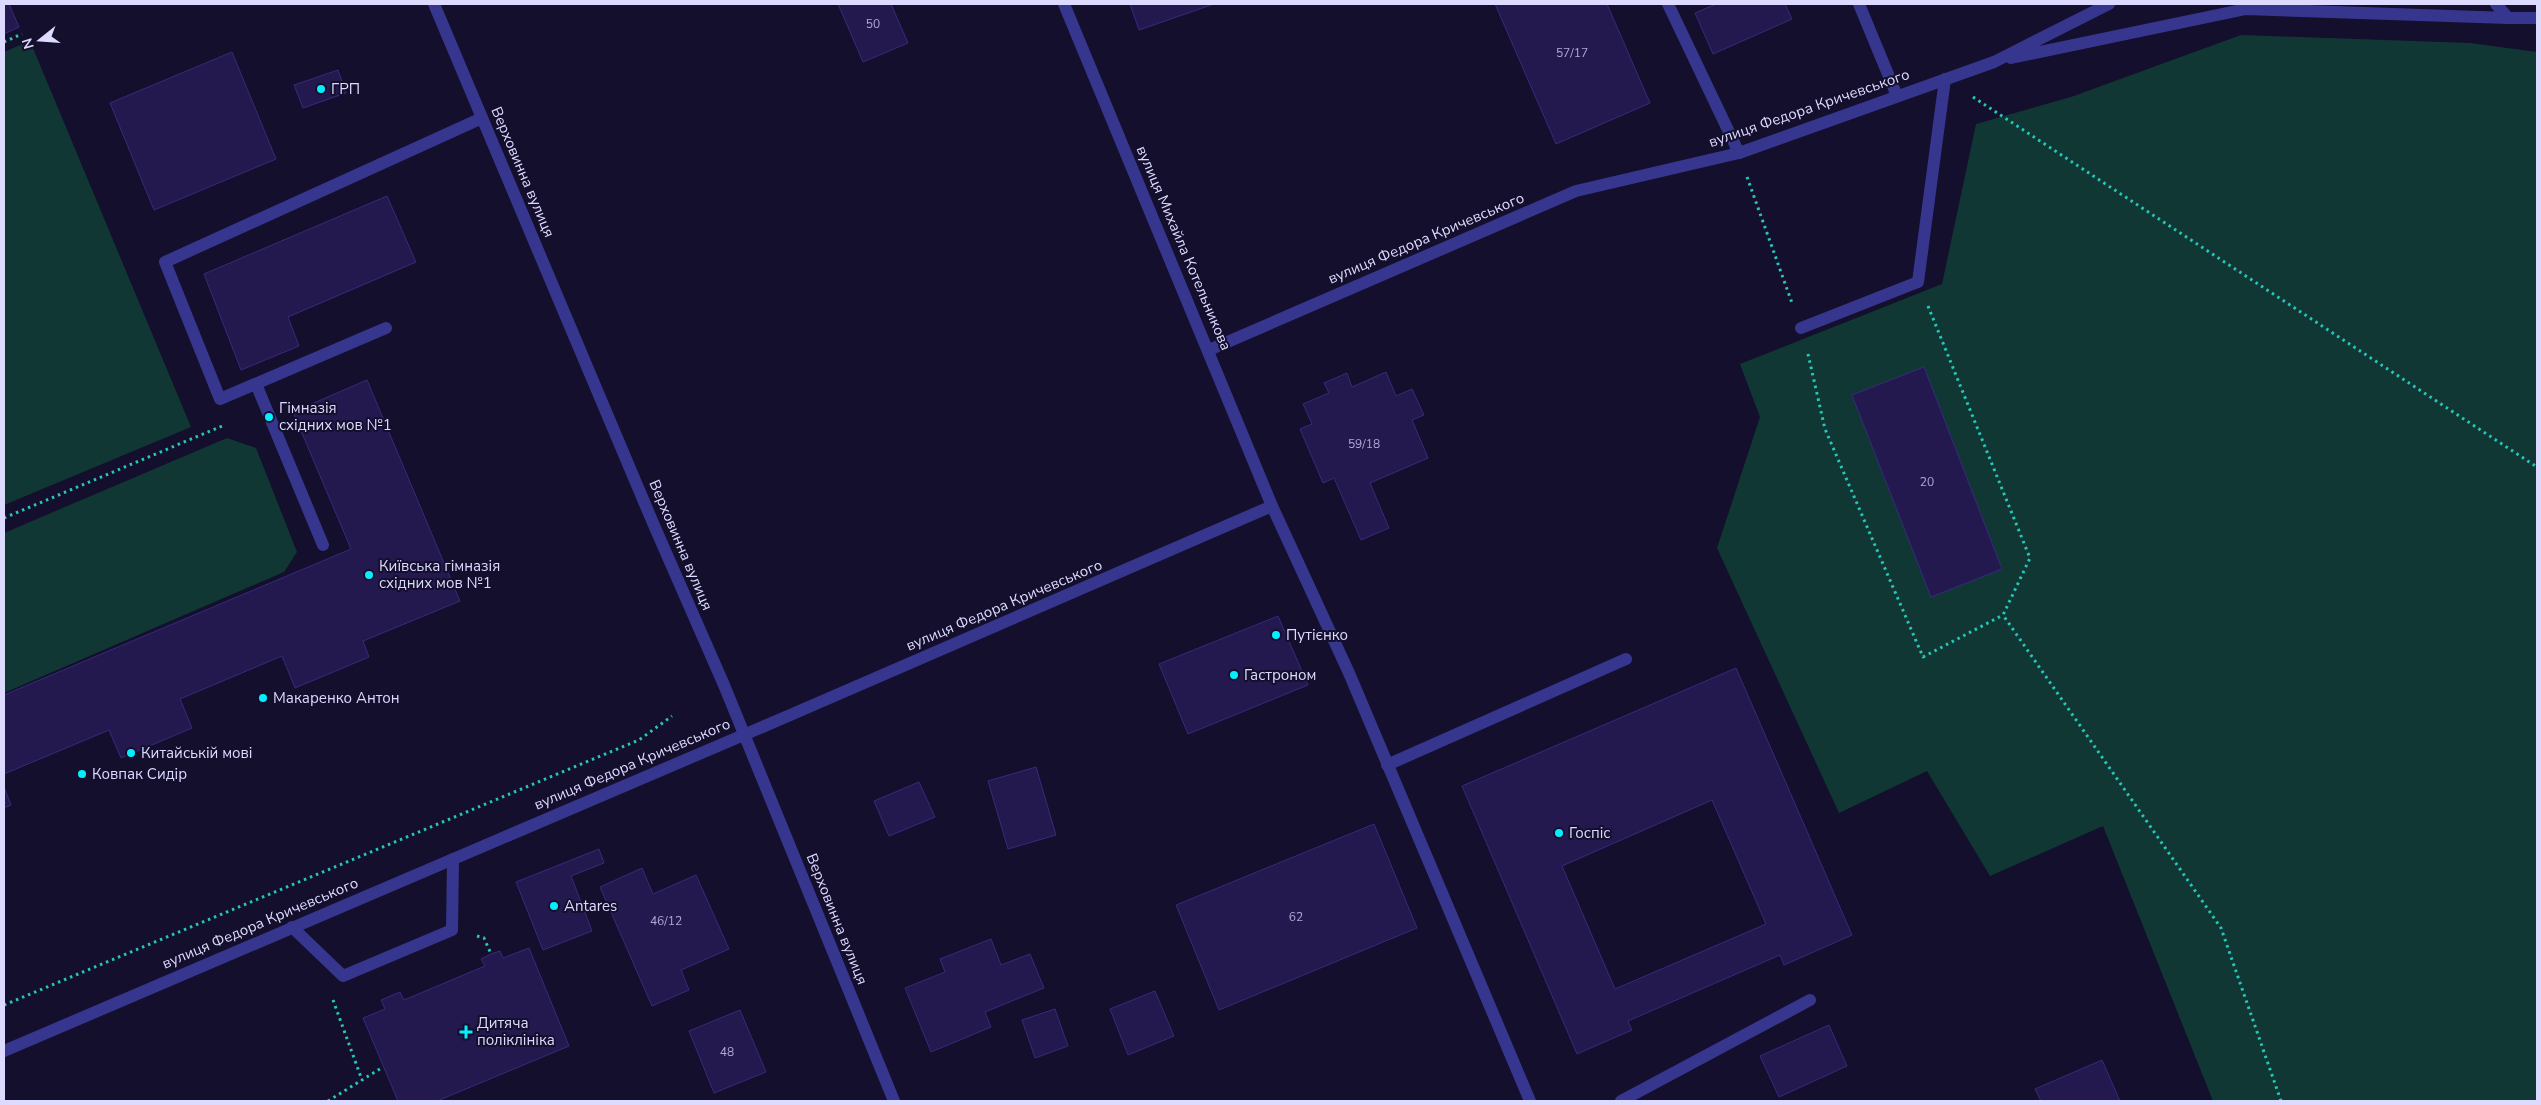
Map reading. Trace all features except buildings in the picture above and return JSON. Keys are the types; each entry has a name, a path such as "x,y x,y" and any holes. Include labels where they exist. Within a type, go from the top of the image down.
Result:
{"street":[{"name":"Верховинна вулиця","path":"434,4 744,734 894,1101"},
{"name":"вулиця Михайла Котельникова","path":"1064,4 1209,350 1272,506 1349,674 1530,1101"},
{"path":"1668,4 1739,153"},
{"path":"1859,4 1897,96"},
{"name":"вулиця Федора Кричевського","path":"1209,350 1576,191 1739,153 1994,62 2109,4"},
{"path":"2496,4 2508,18"},
{"path":"1994,62 2246,9 2537,18"},
{"path":"1801,328 1918,282 1946,79"},
{"path":"386,328 220,399 165,262 482,118"},
{"path":"256,384 323,545"},
{"name":"вулиця Федора Кричевського","path":"4,1051 1272,506"},
{"path":"1387,765 1626,659"},
{"path":"292,927 320,956 343,976 452,930 453,859"},
{"path":"1621,1101 1810,1000"}],"path":[{"path":"4,42 22,34"},
{"path":"1946,79 2537,467"},
{"path":"1739,153 1801,328 1825,429 1924,657 2003,615 2030,558 1918,282"},
{"path":"4,518 266,407"},
{"path":"2003,615 2221,928 2280,1101"},
{"path":"4,1004 639,740 672,716"},
{"path":"320,956 332,1000 362,1080"},
{"path":"328,1101 383,1067"}],"green space":[{"path":"2241,35 2470,43 2537,52 2537,1101 2213,1101 2103,826 1990,876 1927,771 1839,813 1717,548 1760,417 1740,364 1942,284 1976,124 2071,97"},
{"path":"30,41 191,427 4,505 4,52"},
{"path":"227,438 256,448 297,552 284,572 4,693 4,533"}],"place":[{"name":"ГРП","path":"321,89"},
{"name":"Гімназія східних мов №1","path":"269,417"},
{"name":"Київська гімназія східних мов №1","path":"369,575"},
{"name":"Путієнко","path":"1276,635"},
{"name":"Гастроном","path":"1234,675"},
{"name":"Макаренко Антон","path":"263,698"},
{"name":"Китайській мові","path":"131,753"},
{"name":"Ковпак Сидір","path":"82,774"},
{"name":"Госпіс","path":"1559,833"},
{"name":"Antares","path":"554,906"},
{"name":"Дитяча поліклініка","path":"466,1032"}]}
